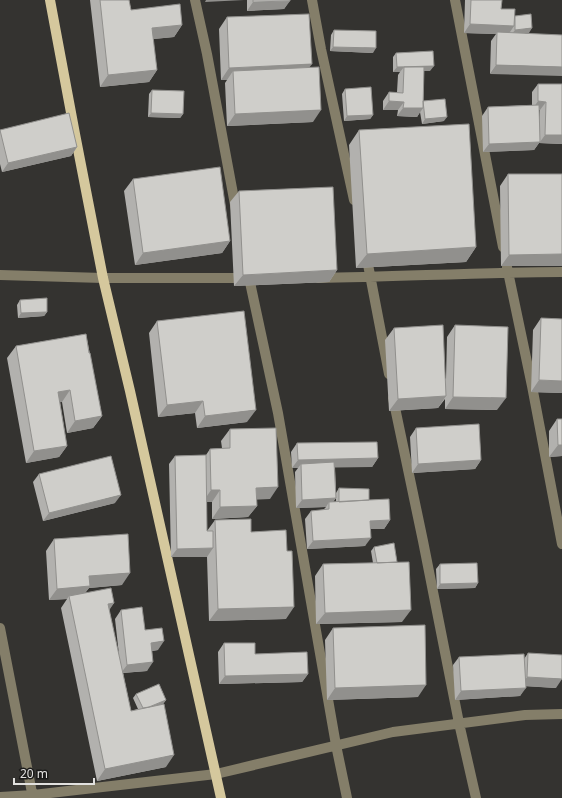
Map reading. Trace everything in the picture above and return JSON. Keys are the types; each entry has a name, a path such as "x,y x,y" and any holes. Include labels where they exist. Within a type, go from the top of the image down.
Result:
{"main road":[{"path":"50,0 103,278 130,391 221,798"}],"street":[{"path":"195,0 237,216"},
{"path":"312,0 356,209"},
{"path":"455,0 562,544"},
{"path":"365,247 391,387 459,723 476,798"},
{"path":"246,262 253,278 336,745 347,798"},
{"path":"310,278 371,278 508,272 562,272"},
{"path":"0,275 103,278 253,278"},
{"path":"0,628 33,797"},
{"path":"0,797 33,797 216,774 393,732 525,715 562,714"}],"building":[{"path":"100,0 129,0 131,10 180,4 182,25 152,28 157,70 108,75"},
{"path":"253,0 290,0 290,1 253,2"},
{"path":"471,0 502,0 501,9 515,9 514,26 470,24"},
{"path":"309,14 312,64 229,68 227,17"},
{"path":"531,14 532,28 515,30 515,16"},
{"path":"334,30 376,31 376,48 333,47"},
{"path":"497,32 562,35 562,67 496,65"},
{"path":"433,51 434,66 397,67 396,53"},
{"path":"319,67 321,110 235,114 233,71"},
{"path":"404,67 424,67 423,108 403,108 404,102 389,101 389,92 403,93"},
{"path":"538,84 562,84 562,135 545,135 546,102 538,101"},
{"path":"371,87 373,115 347,116 345,89"},
{"path":"152,90 184,91 183,114 151,113"},
{"path":"445,99 447,117 425,119 423,101"},
{"path":"539,105 540,142 489,144 488,107"},
{"path":"69,113 77,147 8,163 0,130"},
{"path":"469,124 476,247 367,254 359,130"},
{"path":"220,167 230,241 143,253 133,179"},
{"path":"508,174 562,174 562,254 509,255"},
{"path":"333,187 337,270 243,275 239,191"},
{"path":"47,298 47,312 21,313 20,300"},
{"path":"244,311 256,410 205,416 203,401 167,405 157,321"},
{"path":"541,318 562,319 562,381 539,380"},
{"path":"443,325 446,396 398,399 394,328"},
{"path":"455,325 508,327 506,398 453,397"},
{"path":"86,334 102,416 75,421 70,390 58,392 67,446 34,451 16,346"},
{"path":"557,419 562,419 562,445 558,445"},
{"path":"479,424 481,460 418,464 416,428"},
{"path":"276,428 278,487 256,488 257,506 220,507 220,490 211,490 210,449 230,448 230,429"},
{"path":"377,442 378,458 298,460 297,443"},
{"path":"206,455 207,531 213,531 213,548 177,549 175,456"},
{"path":"111,456 121,495 49,513 39,474"},
{"path":"334,462 336,498 302,500 301,464"},
{"path":"339,488 369,489 369,500 339,502"},
{"path":"389,499 390,520 370,521 371,538 313,541 311,511 329,509 329,502"},
{"path":"251,519 251,532 286,530 287,551 292,551 294,607 218,609 215,520"},
{"path":"128,534 130,573 89,576 90,586 57,589 54,539"},
{"path":"394,543 397,562 377,563 374,547"},
{"path":"409,562 411,610 325,613 323,564"},
{"path":"477,563 478,583 440,584 440,564"},
{"path":"111,588 114,603 108,604 131,711 164,704 174,755 105,769 69,596"},
{"path":"142,607 145,630 162,628 164,641 151,643 153,662 127,665 121,610"},
{"path":"425,625 426,685 335,688 333,628"},
{"path":"224,643 255,643 255,654 307,652 308,674 225,676"},
{"path":"528,653 562,655 562,679 527,677"},
{"path":"524,654 526,688 461,691 459,657"},
{"path":"159,684 166,700 143,708 136,694"}]}
